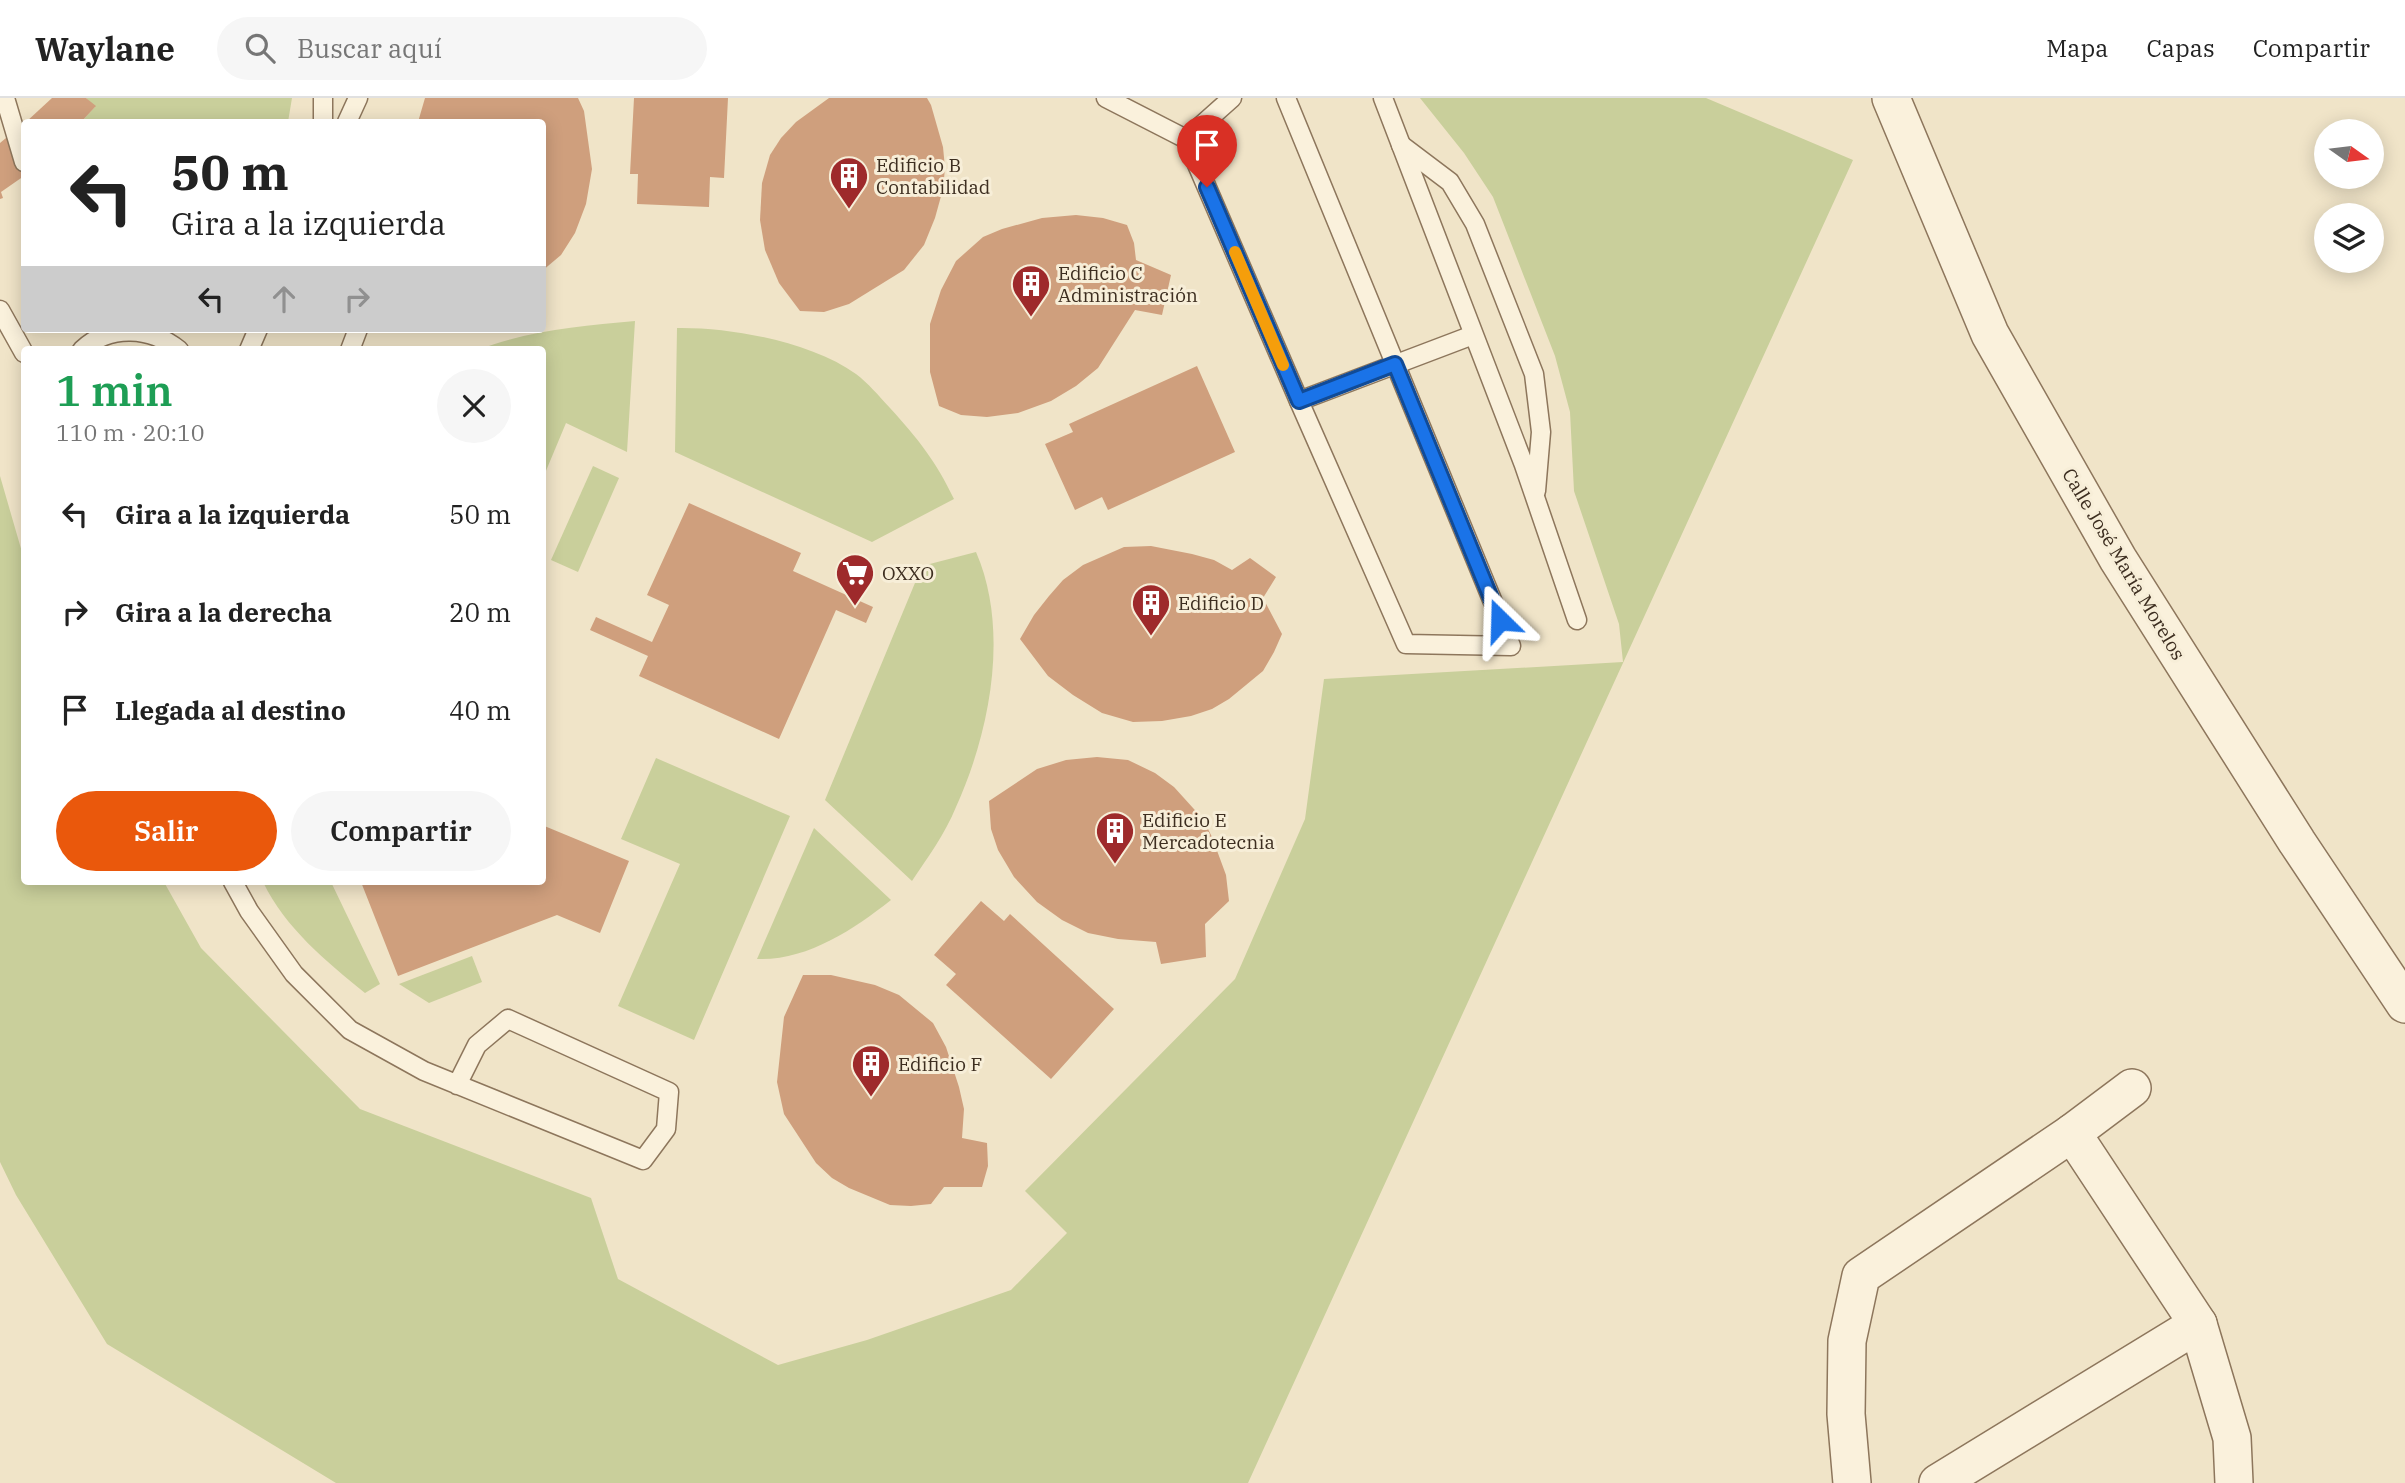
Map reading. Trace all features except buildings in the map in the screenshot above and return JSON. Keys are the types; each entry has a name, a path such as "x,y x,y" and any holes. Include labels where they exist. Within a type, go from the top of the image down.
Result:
{"street":[{"name":"Calle José María Morelos","path":"1891,98 1997,346 2118,559 2297,842 2405,1004"},
{"path":"1852,1483 1846,1414 1847,1341 1861,1276 2072,1133 2132,1088"},
{"path":"2072,1133 2198,1324 2232,1438 2234,1483"},
{"path":"1938,1483 2198,1324"}],"lane":[{"path":"5,98 21,152"},
{"path":"323,98 323,119"},
{"path":"348,119 358,98"},
{"path":"1106,98 1186,139 1406,644 1511,646 1286,98"},
{"path":"1186,139 1232,98"},
{"path":"1383,98 1536,498 1577,620"},
{"path":"1400,144 1450,182 1475,224 1534,374 1541,432 1536,498"},
{"path":"0,310 21,348"},
{"path":"87,346 102,333"},
{"path":"157,333 174,346"},
{"path":"1299,401 1473,335"},
{"path":"235,885 249,911 294,974 350,1030 424,1071 457,1085 643,1160 666,1129 669,1092 508,1020 477,1045 457,1085"}],"green space":[{"path":"86,98 292,98 288,119 84,119 95,107"},
{"path":"1420,98 1706,98 1853,160 1248,1483 336,1483 107,1344 16,1195 0,1162 0,476 21,549 21,885 166,885 201,948 360,1109 591,1198 618,1279 778,1365 867,1340 1011,1290 1067,1233 1025,1191 1235,979 1305,819 1324,679 1623,662 1619,624 1574,491 1570,412 1555,356 1493,197 1464,153"},
{"path":"635,321 627,452 566,423 546,471 546,346 489,346 536,333"},
{"path":"677,328 721,330 794,345 817,353 856,374 878,394 918,441 954,499 872,542 675,452"},
{"path":"593,466 619,478 578,572 551,560"},
{"path":"976,552 986,582 992,614 992,681 986,714 968,778 952,817 912,881 825,800 922,566"},
{"path":"656,758 790,816 694,1040 618,1006 680,864 621,839"},
{"path":"814,828 891,900 828,942 793,955 757,959"},
{"path":"265,885 332,885 380,984 365,993 308,943 272,899"},
{"path":"472,956 482,982 429,1003 399,984"}],"slow traffic":[{"path":"1235,252 1283,365"}],"place":[{"name":"Edificio B Contabilidad","path":"849,210"},
{"name":"Edificio C Administración","path":"1031,318"},
{"name":"OXXO","path":"855,607"},
{"name":"Edificio D","path":"1151,637"},
{"name":"Edificio E Mercadotecnia","path":"1115,865"},
{"name":"Edificio F","path":"871,1098"}],"route":[{"path":"1207,187 1299,401 1395,364 1500,620"}]}
